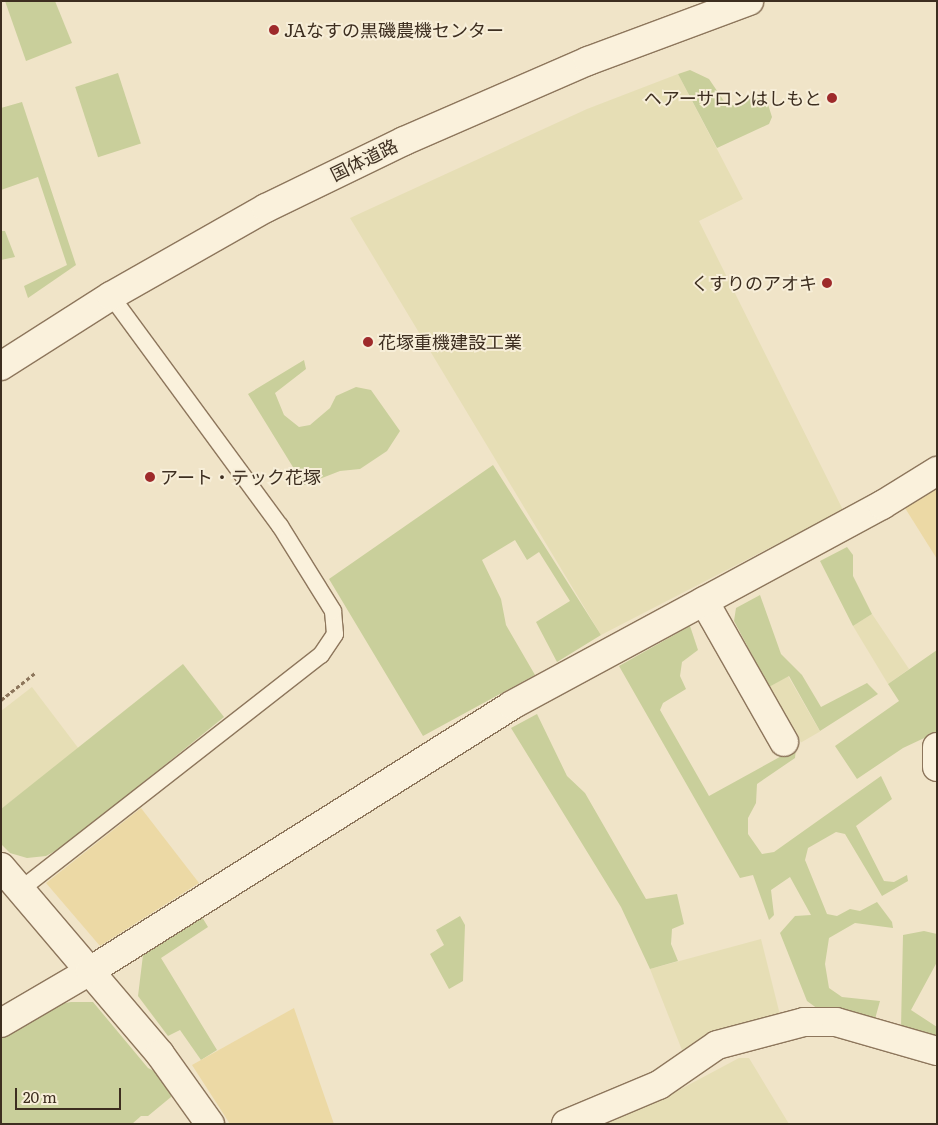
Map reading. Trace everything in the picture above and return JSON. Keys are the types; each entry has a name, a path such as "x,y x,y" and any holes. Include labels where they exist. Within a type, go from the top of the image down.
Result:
{"street":[{"name":"国体道路","path":"1,366 111,296 266,208 404,141 588,61 749,1"},
{"path":"1,1023 90,972 512,706 882,505 937,471"},
{"path":"704,602 784,742"},
{"path":"937,747 937,767"},
{"path":"1,867 160,1054 210,1124"},
{"path":"566,1124 659,1085 717,1045 804,1022 836,1022 937,1051"}],"lane":[{"path":"20,890 321,655 335,634 332,611 280,526 111,296"}],"path":[{"path":"1,700 35,673"}],"shaded area":[{"path":"678,74 743,199 699,221 843,510 601,635 350,218 587,109"},
{"path":"872,614 909,669 888,684 853,626"},
{"path":"788,676 820,731 801,742 769,687"},
{"path":"32,687 79,749 1,809 1,711"},
{"path":"761,939 780,1015 722,1031 682,1050 650,969"},
{"path":"739,1058 749,1058 789,1124 605,1124 664,1098"}],"green space":[{"path":"5,1 55,1 72,43 26,61"},
{"path":"690,70 709,79 728,107 761,94 766,98 772,117 769,124 717,148 678,74"},
{"path":"118,73 141,143 98,157 75,87"},
{"path":"22,102 76,265 28,298 24,286 67,265 38,177 1,190 1,108"},
{"path":"1,231 5,231 15,257 1,260"},
{"path":"304,360 306,369 275,393 284,415 299,427 310,425 330,408 336,396 356,387 371,390 400,431 387,451 360,469 340,471 304,485 248,394"},
{"path":"493,465 601,635 557,662 536,622 570,601 539,552 527,560 515,540 482,560 501,599 506,625 535,675 423,736 329,579"},
{"path":"847,547 853,555 853,576 872,614 853,626 820,561"},
{"path":"760,595 781,654 802,675 821,707 867,683 878,694 820,731 789,676 769,687 734,621 736,608"},
{"path":"690,626 698,650 682,662 680,676 686,689 663,703 660,710 709,796 796,748 795,758 757,784 756,803 748,818 748,834 762,854 774,852 881,776 892,799 856,826 884,881 894,882 907,875 908,881 882,896 845,834 836,832 808,848 805,860 827,914 837,916 850,909 860,911 877,902 892,922 893,928 855,923 829,938 825,964 829,988 842,997 880,1001 875,1019 818,1009 807,1001 780,933 795,916 811,915 790,877 771,890 774,915 769,920 753,875 740,878 619,666"},
{"path":"937,650 937,732 903,748 857,779 835,746 899,701 888,684"},
{"path":"183,664 224,717 66,845 46,856 27,858 10,853 1,844 1,809"},
{"path":"537,714 567,776 585,793 646,899 677,894 684,924 672,929 671,944 678,961 650,969 621,907 511,728"},
{"path":"460,916 465,925 463,981 449,989 430,954 444,945 436,930"},
{"path":"202,917 208,927 161,958 217,1050 201,1060 180,1030 168,1036 138,996 143,955"},
{"path":"924,931 937,934 937,962 911,1010 937,1027 937,1036 901,1028 903,935"},
{"path":"71,1002 93,1002 148,1068 168,1078 173,1088 171,1097 148,1116 141,1116 132,1124 1,1124 1,1035 50,1006"}],"sand":[{"path":"937,489 937,559 905,508"},
{"path":"141,808 199,883 100,946 46,883"},
{"path":"294,1008 334,1124 230,1124 192,1065"}],"place":[{"name":"JAなすの黒磯農機センター","path":"274,30"},
{"name":"ヘアーサロンはしもと","path":"832,98"},
{"name":"くすりのアオキ","path":"827,283"},
{"name":"花塚重機建設工業","path":"368,342"},
{"name":"アート・テック花塚","path":"150,477"}]}
